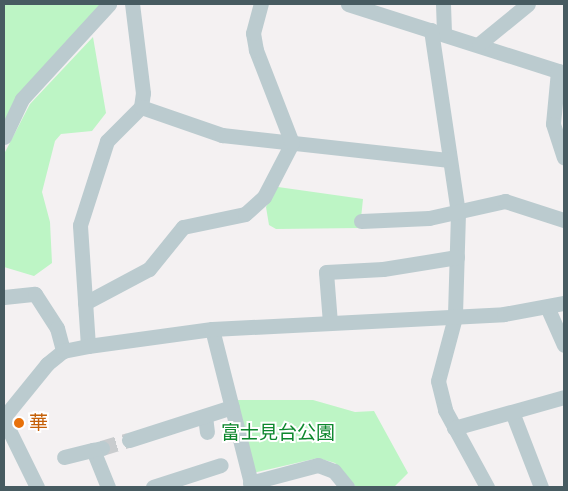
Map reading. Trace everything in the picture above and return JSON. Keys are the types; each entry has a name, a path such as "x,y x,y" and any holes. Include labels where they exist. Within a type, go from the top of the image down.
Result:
{"street":[{"path":"4,137 22,99 109,4"},
{"path":"88,346 80,225 107,141 141,107 143,93 132,4"},
{"path":"262,4 253,33 256,50 292,143"},
{"path":"348,4 370,8 561,72 553,124 564,157"},
{"path":"443,4 437,32 450,160 458,213 455,317 438,381 454,428 487,487"},
{"path":"479,44 527,5"},
{"path":"141,107 222,135 450,160"},
{"path":"85,303 149,269 183,227 245,214 256,206 292,143"},
{"path":"361,221 399,222 458,213 505,201 564,220"},
{"path":"330,323 326,272 383,269 456,257"},
{"path":"4,297 35,294 57,328 63,351"},
{"path":"37,487 4,419 63,351 212,329 455,317 548,309 564,303"},
{"path":"548,309 564,346"},
{"path":"212,329 251,485 318,465 334,471 347,487"},
{"path":"454,428 564,397"},
{"path":"130,440 232,407"},
{"path":"512,412 541,487"},
{"path":"205,416 207,432"},
{"path":"64,457 98,449 108,487"},
{"path":"152,487 221,465"}],"green space":[{"path":"4,4 102,4 4,126"},
{"path":"93,37 106,113 92,131 61,134 55,141 42,192 50,222 52,263 34,276 4,267 4,154 30,104"},
{"path":"278,187 363,199 360,228 276,229 269,225 266,207"},
{"name":"富士見台公園","path":"235,400 313,400 355,412 374,411 408,473 394,487 356,487 335,463 318,458 253,473"}],"tunnel":[{"path":"102,448 129,440"}],"place":[{"name":"華","path":"19,423"}]}
